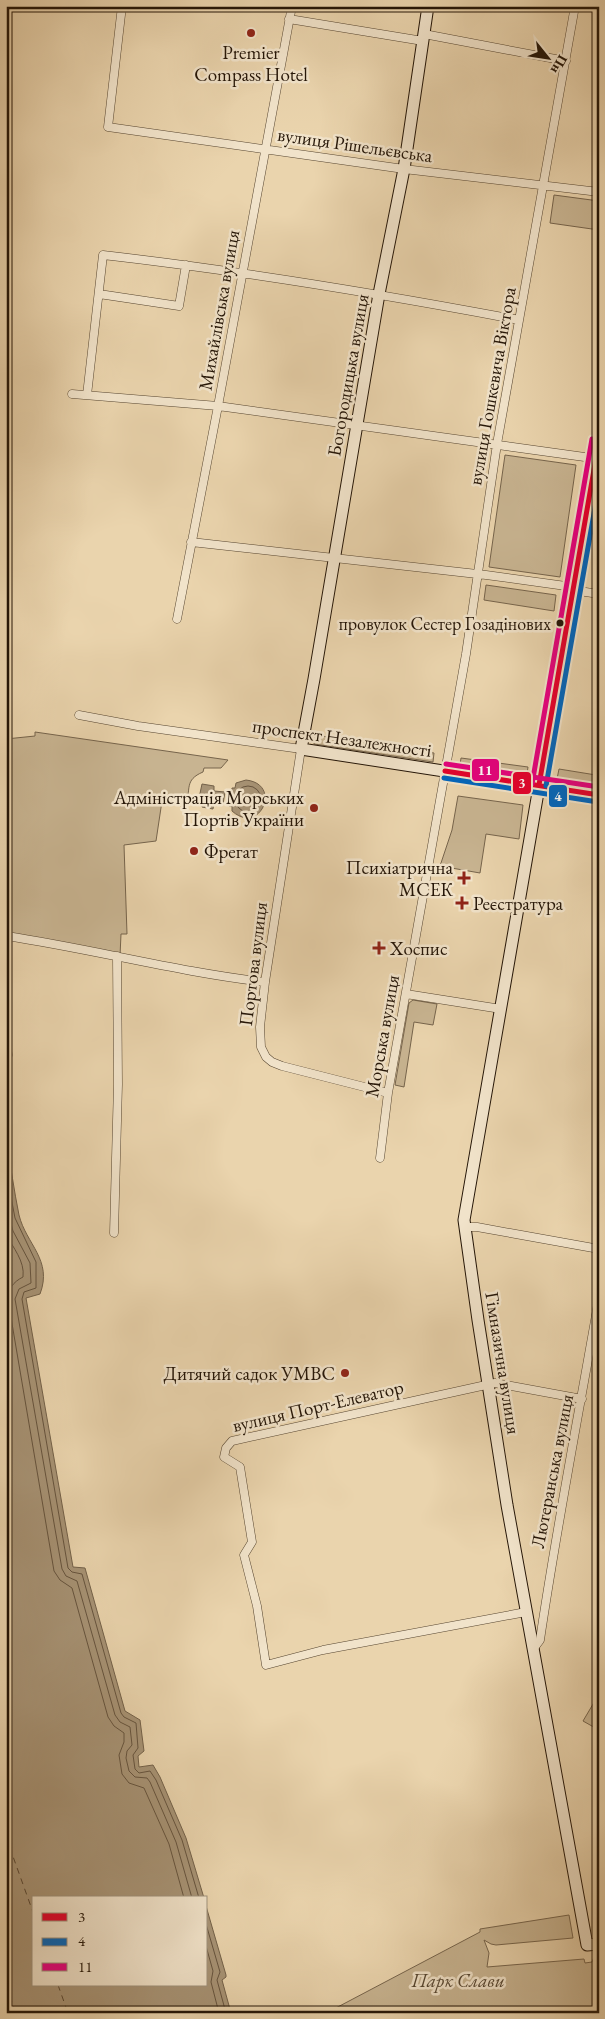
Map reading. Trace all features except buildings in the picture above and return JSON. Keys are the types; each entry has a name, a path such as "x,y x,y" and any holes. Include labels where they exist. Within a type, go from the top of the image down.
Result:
{"street":[{"name":"вулиця Рішельєвська","path":"122,6 108,127 404,169 544,184 599,192"},
{"name":"Михайлівська вулиця","path":"177,619 292,6"},
{"name":"Богородицька вулиця","path":"301,749 379,294 404,169 428,6"},
{"name":"вулиця Гошкевича Віктора","path":"446,771 479,574 497,444 575,6"},
{"path":"290,19 423,37 566,60"},
{"path":"87,395 103,255 186,265 379,294 520,320"},
{"path":"98,294 179,306 186,265"},
{"path":"72,394 218,406 597,458"},
{"name":"Гімназична вулиця","path":"593,1945 526,1612 464,1220 599,440"},
{"path":"191,542 479,574 599,594"},
{"name":"проспект Незалежності","path":"80,715 138,726 599,795"},
{"name":"Портова вулиця","path":"301,749 265,982 260,1027 261,1047 266,1057 272,1062 388,1093"},
{"name":"Морська вулиця","path":"380,1158 388,1093 446,771"},
{"path":"6,936 62,944 215,976 265,982"},
{"path":"114,1233 118,1084 117,956"},
{"path":"406,994 500,1010"},
{"path":"6,1040 8,1055"},
{"path":"465,1227 477,1227 599,1250"},
{"name":"Лютеранська вулиця","path":"534,1648 540,1640 556,1533 599,1298"},
{"name":"вулиця Порт-Елеватор","path":"526,1612 323,1650 266,1665 257,1606 244,1555 252,1542 240,1468 224,1457 226,1448 232,1440 495,1383 582,1399"}],"green space":[{"path":"554,195 599,201 599,230 550,223"},
{"path":"505,455 576,465 560,577 489,567"},
{"path":"486,585 556,595 554,611 484,600"},
{"path":"35,732 228,760 221,768 204,768 203,772 193,778 189,786 186,807 162,801 156,841 124,845 127,934 121,934 120,956 6,936 6,739 35,736"},
{"path":"315,735 434,753 433,762 314,744"},
{"path":"461,758 528,767 527,774 460,765"},
{"path":"559,769 596,775 594,785 557,779"},
{"path":"458,796 523,805 519,839 486,834 480,873 440,866 452,830"},
{"path":"413,1000 437,1004 433,1025 414,1022 404,1087 395,1085 409,1003"},
{"path":"599,1694 599,1730 583,1721"},
{"name":"Парк Слави","path":"569,1915 573,1938 496,1945 484,1940 489,1953 487,1967 584,1959 585,1963 592,1962 599,1951 599,2013 322,2013 332,2010 480,1932 480,1929"}],"water":[{"path":"246,780 257,784 263,790 265,798 263,806 258,813 251,817 242,817 232,811 232,806 229,806 232,788 235,788 236,783"},
{"path":"202,784 214,786 214,791 225,792 223,804 214,803 213,809 202,807 203,799 199,798"},
{"path":"6,1142 19,1215 22,1225 41,1262 43,1271 40,1294 26,1298 73,1567 85,1568 125,1711 140,1720 144,1751 138,1756 139,1767 153,1765 160,1777 186,1838 203,1896 32,1896 32,1986 208,1986 208,1913 226,1975 222,1980 231,2013 6,2013"}],"ferry route":[{"path":"6,1837 32,1909"},
{"path":"6,1986 16,2013"},
{"path":"58,1986 68,2013"}],"transit line":[{"name":"11","path":"532,784 592,439"},
{"name":"3","path":"539,785 599,441"},
{"name":"4","path":"546,786 599,485"},
{"name":"11","path":"446,764 599,787"},
{"name":"3","path":"445,771 599,795"},
{"name":"4","path":"444,778 598,802"}],"place":[{"name":"Premier Compass Hotel","path":"251,33"},
{"name":"провулок Сестер Гозадінових","path":"560,623"},
{"name":"Адміністрація Морських Портів України","path":"314,808"},
{"name":"Фрегат","path":"194,851"},
{"name":"Психіатрична МСЕК","path":"464,878"},
{"name":"Реєстратура","path":"462,903"},
{"name":"Хоспис","path":"379,948"},
{"name":"Дитячий садок УМВС","path":"345,1373"}]}
